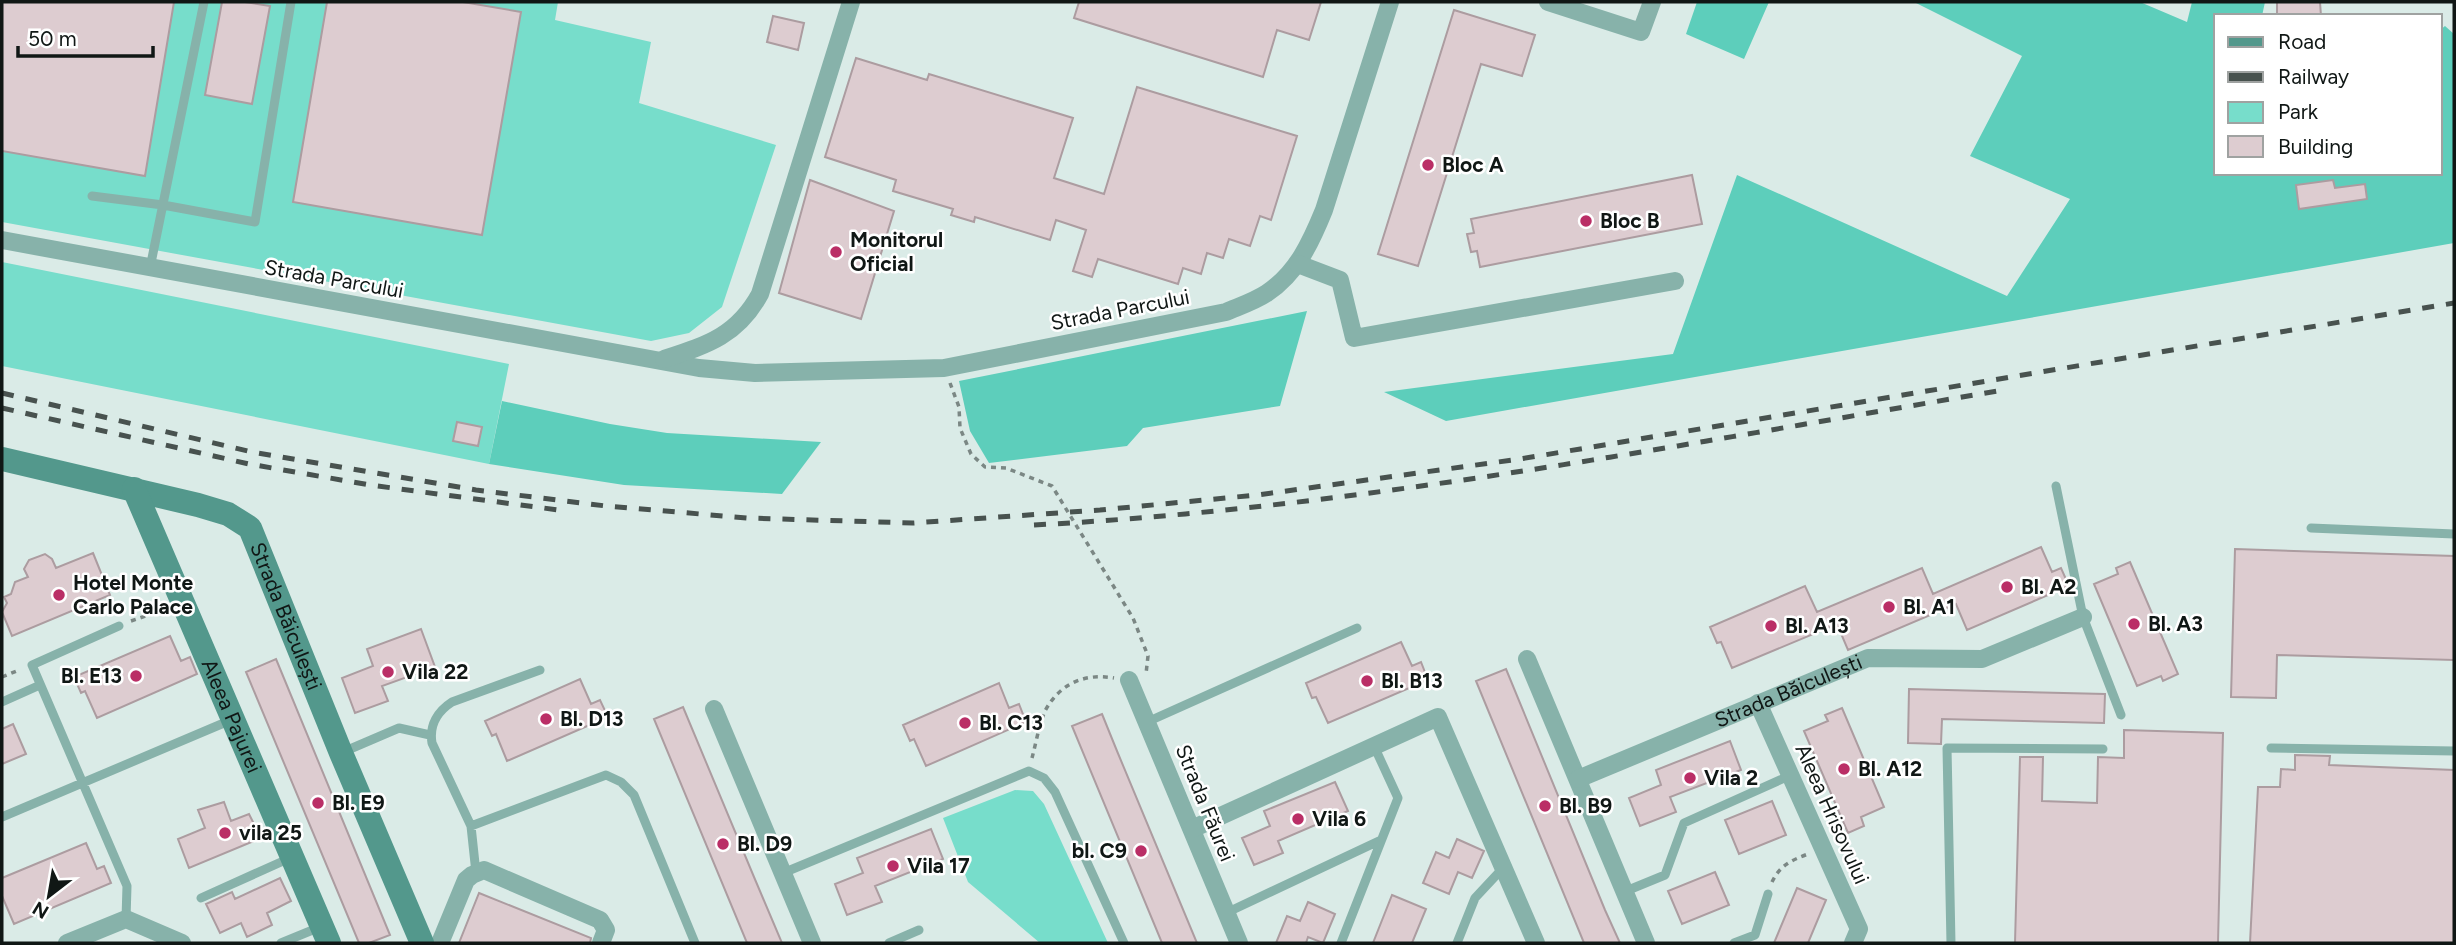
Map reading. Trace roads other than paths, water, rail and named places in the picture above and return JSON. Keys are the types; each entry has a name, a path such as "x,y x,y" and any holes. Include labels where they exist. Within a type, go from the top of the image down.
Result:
{"street":[{"name":"Strada Parcului","path":"658,361 693,350 729,332 743,321 760,295 851,2"},
{"name":"Strada Parcului","path":"2,240 658,361 755,373 944,368 1226,312 1268,293 1298,264 1324,210 1390,2"},
{"path":"1548,2 1641,32 1652,2"},
{"path":"1298,264 1340,280 1354,338 1675,281"},
{"name":"Strada Băiculești","path":"2,458 228,514 250,528 422,943"},
{"name":"Aleea Pajurei","path":"134,489 325,935"},
{"name":"Strada Băiculești","path":"1578,779 1868,658 1982,659 2083,617"},
{"path":"1527,659 1646,943"},
{"name":"Strada Făurei","path":"1129,680 1238,943"},
{"name":"Aleea Hrisovului","path":"1758,703 1859,929 1853,943"},
{"path":"714,709 812,943"},
{"path":"1192,829 1438,717 1536,943"},
{"path":"440,943 468,877 488,871 600,920 606,930 601,943"},
{"path":"77,941 126,919 182,943"}],"lane":[{"path":"150,268 204,2"},
{"path":"92,196 163,205 255,222 291,2"},
{"path":"2056,486 2083,617 2121,715"},
{"path":"2311,528 2454,534"},
{"path":"119,626 32,665 127,886 126,919"},
{"path":"1147,722 1357,628"},
{"path":"476,873 471,826 433,749 430,735 442,709 452,702 540,670"},
{"path":"2,702 40,685"},
{"path":"2,817 83,785 231,720"},
{"path":"341,753 399,728 430,735"},
{"path":"1341,943 1398,799 1374,746"},
{"path":"1951,943 1947,748 2103,749"},
{"path":"2271,748 2454,751"},
{"path":"783,873 1029,771 1044,778 1055,792 1124,943"},
{"path":"471,826 606,775 621,782 634,795 695,943"},
{"path":"1626,891 1665,875 1684,823 1789,776"},
{"path":"1226,913 1381,840"},
{"path":"201,898 292,857"},
{"path":"1457,943 1475,898 1503,868"},
{"path":"1734,943 1755,934 1768,894"},
{"path":"889,943 919,930"},
{"path":"281,943 325,935"}],"railway":[{"path":"2,393 252,452 476,490 606,506 747,518 913,523 1100,510 1257,495 1520,459 2454,303"},
{"path":"1034,525 1156,517 1399,489 1642,452 2004,390"},
{"path":"2,408 249,464 370,485 566,511"}],"place":[{"name":"Bloc A","path":"1428,165"},
{"name":"Bloc B","path":"1586,221"},
{"name":"Monitorul Oficial","path":"836,252"},
{"name":"Bl. A2","path":"2007,587"},
{"name":"Hotel Monte Carlo Palace","path":"59,595"},
{"name":"Bl. A1","path":"1889,607"},
{"name":"Bl. A3","path":"2134,624"},
{"name":"Bl. A13","path":"1771,626"},
{"name":"Vila 22","path":"388,672"},
{"name":"Bl. E13","path":"136,676"},
{"name":"Bl. B13","path":"1367,681"},
{"name":"Bl. D13","path":"546,719"},
{"name":"Bl. C13","path":"965,723"},
{"name":"Bl. A12","path":"1844,769"},
{"name":"Vila 2","path":"1690,778"},
{"name":"Bl. E9","path":"318,803"},
{"name":"Bl. B9","path":"1545,806"},
{"name":"Vila 6","path":"1298,819"},
{"name":"vila 25","path":"225,833"},
{"name":"Bl. D9","path":"723,844"},
{"name":"bl. C9","path":"1141,851"},
{"name":"Vila 17","path":"893,866"}]}
